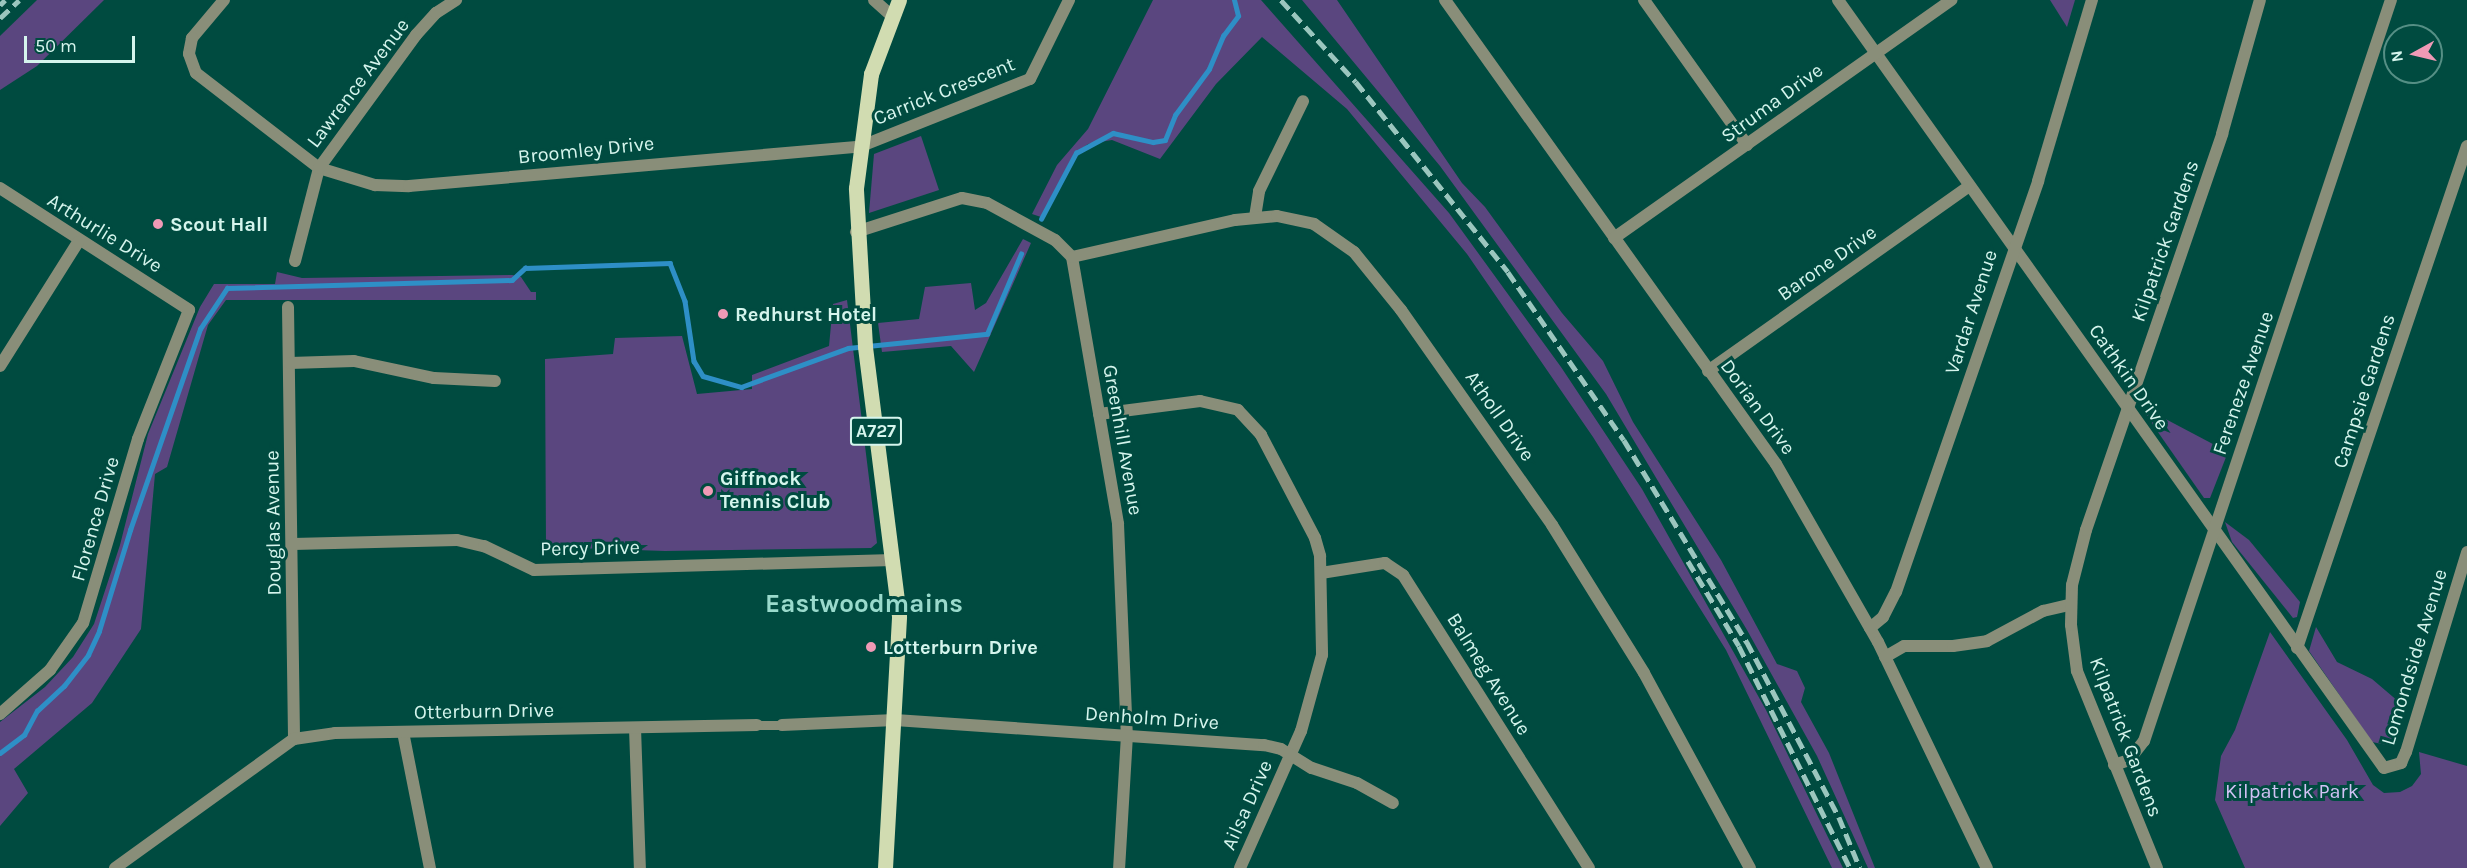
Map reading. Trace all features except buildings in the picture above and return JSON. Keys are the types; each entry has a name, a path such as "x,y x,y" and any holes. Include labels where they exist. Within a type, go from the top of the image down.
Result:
{"main road":[{"name":"A727","path":"885,868 901,645 893,561 865,346 856,232 859,147 871,74 899,0"}],"street":[{"path":"224,0 192,38 189,54 196,73 319,168 295,261"},
{"name":"Lawrence Avenue","path":"319,168 416,35 436,13 456,0"},
{"path":"874,0 892,16"},
{"name":"Carrick Crescent","path":"859,147 1030,79 1069,0"},
{"name":"Dorian Drive","path":"1445,0 1776,464 1886,657 1987,868"},
{"path":"1644,0 1747,145"},
{"name":"Cathkin Drive","path":"1838,0 2012,249 2129,409 2378,763 2392,768"},
{"name":"Struma Drive","path":"1614,238 1952,0"},
{"name":"Vardar Avenue","path":"1870,628 1883,617 1896,592 2073,70 2092,0"},
{"name":"Kilpatrick Gardens","path":"2157,868 2077,671 2070,605 2086,530 2222,134 2260,0"},
{"name":"Fereneze Avenue","path":"2114,765 2129,760 2144,741 2391,0"},
{"path":"1255,217 1259,191 1303,101"},
{"name":"Campsie Gardens","path":"2297,648 2467,146"},
{"name":"Broomley Drive","path":"319,168 375,185 408,186 859,147"},
{"name":"Barone Drive","path":"1708,371 1969,186"},
{"name":"Arthurlie Drive","path":"0,188 78,242 189,310"},
{"path":"856,232 962,198 987,203 1055,240 1072,257"},
{"name":"Atholl Drive","path":"1072,257 1255,217 1300,219 1328,231 1354,252 1401,310 1552,525 1620,633 1750,868"},
{"path":"0,366 78,242"},
{"name":"Greenhill Avenue","path":"1072,257 1118,524 1127,735 1119,868"},
{"name":"Douglas Avenue","path":"288,307 294,739"},
{"name":"Florence Drive","path":"0,714 50,670 83,624 107,553 138,439 189,310"},
{"path":"290,363 354,361 434,378 495,381"},
{"name":"Ailsa Drive","path":"1098,414 1200,401 1238,410 1261,435 1306,519 1320,556 1322,655 1311,702 1290,757 1240,868"},
{"name":"Percy Drive","path":"293,544 457,540 484,546 534,570 893,561"},
{"name":"Lomondside Avenue","path":"2392,768 2401,763 2406,752 2467,552"},
{"name":"Balmeg Avenue","path":"1321,573 1385,563 1403,575 1589,868"},
{"path":"1886,657 1904,646 1953,646 1987,641 2043,611 2070,605"},
{"name":"Denholm Drive","path":"895,720 1264,745 1281,749 1290,757 1357,783 1393,803"},
{"name":"Otterburn Drive","path":"115,868 294,739 335,733 635,728 895,720"},
{"path":"635,728 640,868"},
{"path":"403,732 430,868"}],"green space":[{"path":"37,0 104,0 37,66 0,90 0,36"},
{"path":"1153,0 1261,0 1449,213 1561,367 1642,489 1766,710 1843,868 1832,868 1726,650 1593,437 1467,254 1347,109 1262,37 1216,84 1160,159 1112,140 1088,144 1074,154 1041,217 1032,214 1057,165 1088,129"},
{"path":"1302,0 1337,0 1462,183 1485,207 1562,313 1603,361 1633,422 1721,560 1777,664 1797,671 1805,688 1801,702 1829,753 1875,868 1868,868 1817,756 1747,630 1606,394 1440,166"},
{"path":"2050,0 2075,0 2067,27"},
{"path":"921,136 939,190 869,213 874,154"},
{"path":"1023,239 1031,243 974,372 951,346 882,352 878,323 919,319 925,287 971,283 975,310 986,303"},
{"path":"277,272 302,278 512,275 521,277 531,292 536,292 536,300 226,300 208,325 167,467 155,474 141,629 92,703 14,769 28,793 0,826 0,722 45,687 73,657 94,624 120,545 148,434 200,307 214,284 275,284"},
{"name":"Giffnock Tennis Club","path":"847,300 877,543 871,548 665,551 546,547 545,359 613,354 615,338 682,336 697,394 752,389 752,375 829,346 833,304"},
{"path":"2139,405 2228,452 2210,498 2204,498"},
{"path":"2225,522 2249,540 2300,602 2297,617 2293,618 2232,542"},
{"path":"2316,627 2337,662 2372,679 2406,708 2392,746 2372,742 2309,651"},
{"name":"Kilpatrick Park","path":"2270,632 2347,740 2373,785 2384,793 2400,792 2412,786 2421,774 2419,752 2467,766 2467,868 2245,868 2215,800 2221,756 2235,730"}],"waterway":[{"path":"1041,219 1076,153 1113,133 1153,142 1165,140 1175,115 1209,69 1223,36 1238,16 1234,0"},
{"path":"0,753 24,735 37,711 64,686 88,655 99,631 130,530 200,329 227,288 512,280 525,268 670,263 685,301 694,361 703,376 741,387 848,348 987,334 1021,254"}],"railway":[{"path":"0,5 5,0"},
{"path":"0,18 19,0"},
{"path":"1281,0 1356,82 1508,272 1624,440 1747,642 1839,817 1860,868"},
{"path":"1688,561 1739,646 1850,868"}],"place":[{"name":"Scout Hall","path":"158,224"},
{"name":"Redhurst Hotel","path":"723,314"},
{"name":"Giffnock Tennis Club","path":"708,491"},
{"name":"Lotterburn Drive","path":"871,647"}],"district":[{"name":"Eastwoodmains","path":"864,604"}]}
